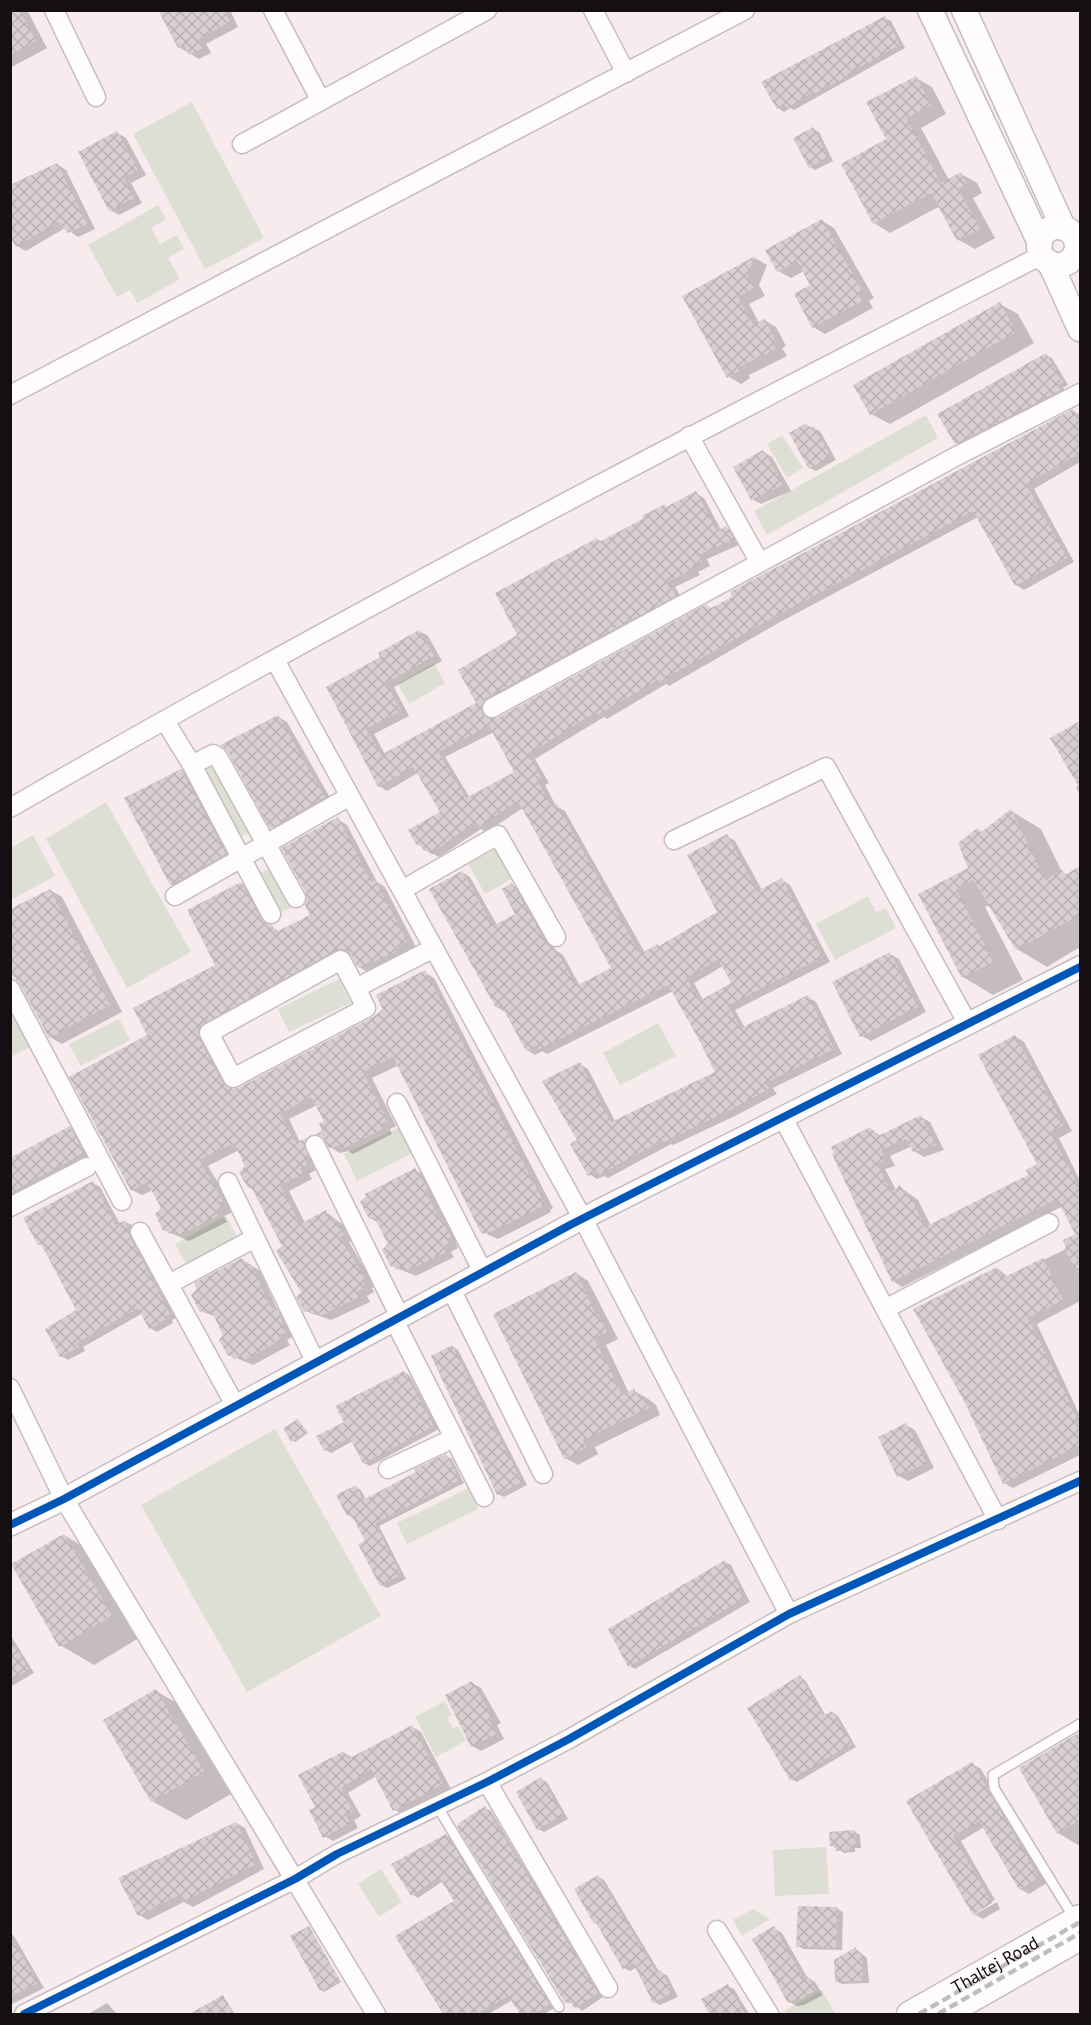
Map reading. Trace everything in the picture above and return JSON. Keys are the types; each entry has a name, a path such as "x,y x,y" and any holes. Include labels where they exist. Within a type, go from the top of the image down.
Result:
{"main road":[{"path":"930,10 1080,329"},
{"path":"964,10 1075,242 1069,261 1044,253"},
{"path":"1044,253 1051,228 1075,242"},
{"name":"Thaltej Road","path":"909,2014 1079,1925"},
{"name":"Thaltej Road","path":"946,2014 1079,1925"}],"street":[{"path":"54,10 96,97"},
{"path":"273,10 321,101"},
{"path":"242,144 487,10"},
{"path":"593,10 626,73"},
{"path":"10,395 745,10"},
{"path":"10,808 275,660 689,436 1044,253"},
{"path":"492,708 953,458 1080,393"},
{"path":"689,436 760,563"},
{"path":"275,660 583,1219 789,1614"},
{"path":"165,721 192,765 271,914"},
{"path":"192,765 213,754 218,757 296,898"},
{"path":"674,840 826,767 968,1024"},
{"path":"175,896 350,796"},
{"path":"402,890 498,835 556,937"},
{"path":"356,988 434,948"},
{"path":"341,960 356,988 366,1008 233,1078 209,1033 341,960"},
{"path":"10,1525 583,1219 1080,967"},
{"path":"10,988 122,1201"},
{"path":"397,1103 483,1272"},
{"path":"783,1118 998,1520"},
{"path":"315,1145 484,1497"},
{"path":"10,1207 87,1167"},
{"path":"228,1182 316,1363"},
{"path":"885,1310 1049,1223"},
{"path":"140,1232 235,1405"},
{"path":"169,1284 255,1238"},
{"path":"451,1290 543,1474"},
{"path":"10,1388 64,1498 376,2014"},
{"path":"388,1469 454,1438"},
{"path":"24,2014 295,1879 337,1854 569,1739 789,1614 1080,1481"},
{"path":"486,1782 608,1988"},
{"path":"717,1930 769,2014"}],"lane":[{"path":"1079,1925 994,1788 993,1775 1080,1724"},
{"path":"437,1806 559,2007"}],"shaded area":[{"path":"192,102 264,238 205,269 133,134"},
{"path":"158,205 166,219 151,228 160,244 177,235 184,249 168,258 180,279 137,303 130,290 117,297 88,245"},
{"path":"926,415 938,438 767,535 754,511"},
{"path":"782,435 803,468 787,478 767,444"},
{"path":"434,663 445,683 409,704 398,684"},
{"path":"217,761 255,829 239,838 202,769"},
{"path":"106,802 191,952 127,988 46,839"},
{"path":"33,835 55,876 11,900 11,848"},
{"path":"501,846 517,876 485,894 468,864"},
{"path":"277,865 297,905 278,914 258,874"},
{"path":"868,896 876,912 886,908 896,928 835,960 816,924"},
{"path":"339,979 351,1003 289,1032 278,1009"},
{"path":"10,1012 30,1047 11,1057"},
{"path":"119,1019 130,1040 81,1066 69,1044"},
{"path":"658,1023 676,1056 620,1085 603,1053"},
{"path":"402,1126 415,1152 357,1181 344,1154"},
{"path":"226,1216 238,1238 187,1266 175,1244"},
{"path":"275,1429 381,1616 247,1692 141,1505"},
{"path":"468,1488 478,1509 407,1544 397,1523"},
{"path":"445,1701 452,1715 447,1718 453,1728 458,1726 466,1741 436,1757 415,1717"},
{"path":"826,1847 829,1894 775,1896 773,1850"},
{"path":"381,1869 402,1902 379,1917 358,1884"},
{"path":"753,1909 770,1919 742,1936 733,1920"},
{"path":"822,1990 835,2014 786,2014 784,2011"}],"building":[{"path":"10,10 19,10 36,41 10,55"},
{"path":"158,10 224,10 230,22 198,39 203,48 189,55 184,45 178,48"},
{"path":"885,16 900,45 812,95 811,93 787,108 785,105 777,109 761,82"},
{"path":"916,76 931,105 906,118 941,183 961,172 967,184 958,189 980,229 957,241 931,193 873,224 841,164 886,139 866,102"},
{"path":"813,127 828,157 809,168 793,138"},
{"path":"117,131 138,170 123,178 134,198 109,211 78,152"},
{"path":"57,163 87,224 68,233 58,222 16,247 10,237 10,185"},
{"path":"822,219 862,291 858,294 862,301 812,328 794,294 810,285 797,261 777,272 765,250"},
{"path":"755,256 747,277 754,288 738,297 753,325 764,319 775,339 771,341 776,349 737,368 739,371 727,378 682,296"},
{"path":"1000,302 1016,332 870,415 853,385"},
{"path":"1046,353 1063,382 1058,385 1061,390 955,444 937,414"},
{"path":"1073,409 1080,422 1080,453 1026,484 1067,558 1015,586 973,511 774,617 659,682 658,680 598,715 596,712 528,754 541,778 537,780 552,807 557,804 640,954 658,944 659,946 717,912 687,855 727,834 757,891 782,878 822,957 728,1006 741,1028 808,995 834,1049 766,1083 769,1089 726,1112 664,1142 663,1140 599,1175 597,1171 588,1176 570,1144 577,1140 542,1081 580,1062 611,1122 715,1072 697,1036 668,985 537,1050 535,1046 526,1051 501,1005 496,1008 429,889 462,871 493,926 515,914 502,889 512,883 546,943 555,948 576,986 611,968 518,801 477,828 475,824 471,825 430,854 428,850 424,851 420,844 417,846 408,830 440,812 413,767 378,787 326,687 380,657 378,653 419,630 434,656 386,683 401,711 366,729 381,755 476,703 458,670 517,635 495,593 597,538 599,542 643,519 642,516 665,504 666,507 696,491 717,531 726,526 734,539 699,555 702,561 691,567 692,570 668,582 676,596 486,698 481,707 482,713 487,718 497,718 707,604 709,609 732,597 730,592","holes":["489,726 514,772 466,798 438,752","718,959 731,983 699,1001 686,978"]},
{"path":"806,423 810,429 814,426 831,456 809,469 789,433"},
{"path":"763,450 783,485 751,500 733,467"},
{"path":"278,715 325,797 270,829 228,752 220,745"},
{"path":"1080,721 1080,789 1050,738"},
{"path":"181,769 226,854 170,885 124,798"},
{"path":"1011,809 1045,880 1062,870 1065,875 1080,866 1080,915 1016,950 973,880 956,889 993,962 962,978 918,894 968,868 958,843 977,828 981,832"},
{"path":"338,817 371,882 375,880 407,941 394,948 396,952 358,968 347,949 336,950 198,1027 199,1038 223,1083 232,1089 238,1088 371,1018 383,1010 376,995 425,970 544,1203 541,1204 542,1207 487,1234 481,1233 393,1057 363,1072 387,1120 381,1124 383,1129 342,1149 340,1145 329,1148 322,1136 316,1134 322,1131 319,1124 324,1121 311,1097 280,1114 293,1139 297,1142 307,1138 304,1145 309,1158 305,1160 307,1165 300,1168 303,1174 280,1185 300,1224 326,1210 330,1218 336,1220 344,1235 340,1237 366,1280 363,1282 365,1287 358,1291 361,1296 320,1316 318,1311 312,1314 309,1309 304,1312 296,1297 301,1292 276,1251 282,1246 251,1187 248,1188 239,1172 245,1166 234,1143 199,1160 223,1201 220,1202 222,1207 215,1211 218,1216 178,1236 175,1231 169,1234 166,1229 163,1231 155,1214 161,1208 147,1182 131,1191 69,1077 147,1035 133,1008 215,965 187,910 241,882 261,919 272,925 276,932 310,915 305,905 306,893 281,848"},
{"path":"50,889 110,1005 49,1038 20,984 10,973 10,909"},
{"path":"890,952 918,1007 860,1037 832,982"},
{"path":"1015,1035 1064,1125 1050,1132 1080,1189 1080,1278 1064,1248 1066,1247 1063,1240 1075,1234 1057,1199 892,1282 832,1154 834,1153 831,1147 870,1127 878,1136 921,1115 936,1145 913,1152 906,1139 881,1150 886,1161 877,1164 891,1192 900,1185 905,1195 909,1193 925,1227 1028,1175 1026,1170 1037,1164 978,1055"},
{"path":"70,1126 84,1153 10,1193 10,1158"},
{"path":"415,1168 428,1189 425,1190 440,1220 442,1219 451,1237 448,1238 450,1243 443,1247 446,1252 405,1272 403,1267 396,1270 394,1265 391,1267 382,1250 388,1244 376,1221 372,1217 369,1219 360,1202 366,1196 365,1194"},
{"path":"93,1181 116,1225 125,1220 130,1237 170,1314 166,1316 167,1319 149,1329 138,1308 77,1343 79,1347 60,1357 45,1329 76,1310 41,1244 38,1245 23,1218"},
{"path":"242,1258 248,1265 251,1264 271,1308 277,1308 286,1332 279,1335 282,1340 243,1361 240,1356 234,1360 231,1355 228,1356 219,1340 223,1335 211,1310 200,1312 191,1295 197,1289 194,1283"},
{"path":"1043,1258 1063,1300 1028,1318 1073,1409 1080,1428 1080,1445 1003,1484 964,1401 913,1309 997,1267 1003,1278"},
{"path":"576,1272 596,1315 598,1314 607,1332 594,1338 622,1395 634,1389 639,1398 643,1396 649,1408 583,1440 587,1447 564,1459 493,1314"},
{"path":"452,1345 522,1482 497,1495 431,1356"},
{"path":"404,1371 434,1426 363,1464 350,1438 324,1451 316,1436 344,1422 335,1406"},
{"path":"298,1419 306,1432 291,1442 283,1428"},
{"path":"906,1423 926,1463 897,1477 878,1437"},
{"path":"446,1454 460,1480 375,1523 401,1575 380,1586 358,1544 365,1541 351,1514 347,1516 336,1495 356,1485 363,1500 416,1472 414,1469"},
{"path":"64,1534 112,1616 59,1647 11,1564"},
{"path":"725,1560 745,1598 628,1667 608,1629"},
{"path":"10,1639 29,1669 10,1681"},
{"path":"800,1675 823,1716 832,1711 852,1744 790,1780 747,1708"},
{"path":"472,1681 493,1718 489,1720 496,1734 471,1747 445,1695"},
{"path":"156,1689 204,1772 151,1802 103,1720"},
{"path":"412,1725 443,1784 393,1811 371,1769 341,1788 353,1811 346,1815 350,1823 323,1838 309,1810 315,1807 298,1775 344,1751 348,1759"},
{"path":"1080,1732 1080,1820 1057,1834 1019,1768"},
{"path":"972,1762 1039,1878 1019,1890 979,1821 953,1836 992,1903 973,1915 906,1801"},
{"path":"541,1777 563,1815 537,1830 516,1792"},
{"path":"485,1806 598,1993 575,2009 569,2000 565,2003 457,1827 459,1823"},
{"path":"236,1822 256,1864 183,1902 179,1895 138,1916 118,1878"},
{"path":"855,1830 856,1845 850,1845 850,1850 836,1851 836,1846 830,1846 829,1832"},
{"path":"446,1834 550,2004 534,2014 520,2014 508,1996 477,2014 443,2014 395,1936 454,1901 439,1877 411,1896 391,1864"},
{"path":"598,1875 657,1973 661,1970 673,1993 653,2003 633,1963 623,1969 596,1923 594,1924 574,1889"},
{"path":"798,1906 838,1907 836,1948 796,1947"},
{"path":"309,1926 340,1981 320,1991 290,1936"},
{"path":"774,1926 803,1978 807,1976 816,1990 795,2002 793,2000 788,2003 752,1939"},
{"path":"10,1936 38,1983 10,1997"},
{"path":"856,1947 856,1954 862,1953 863,1981 835,1982 834,1960"},
{"path":"728,1984 745,2014 709,2014 701,1999"},
{"path":"223,1995 234,2014 189,2014"}],"railway":[{"path":"919,2014 1080,1922"},
{"path":"938,2014 1080,1933"}],"cycle path":[{"path":"10,1525 64,1499 570,1225 1080,967"},
{"path":"24,2014 295,1879 337,1854 487,1782 569,1739 789,1614 1080,1481"}]}
